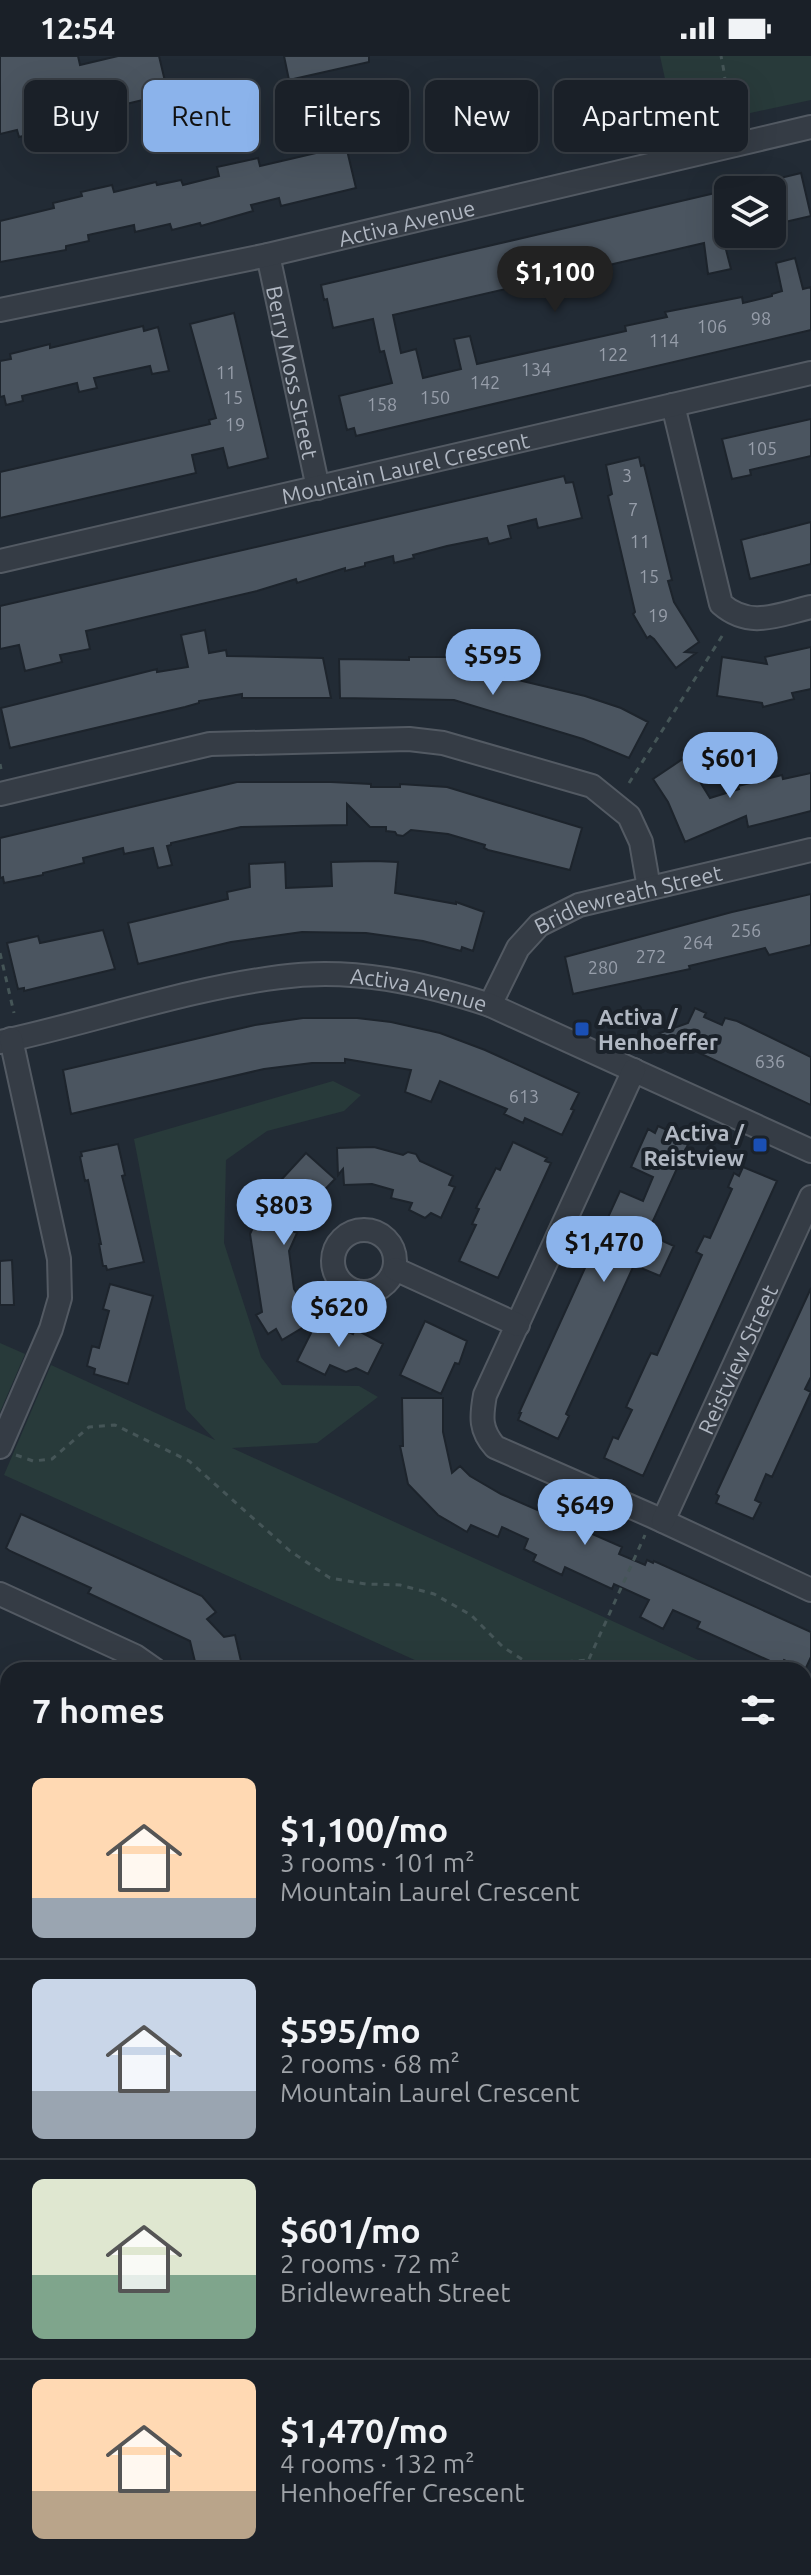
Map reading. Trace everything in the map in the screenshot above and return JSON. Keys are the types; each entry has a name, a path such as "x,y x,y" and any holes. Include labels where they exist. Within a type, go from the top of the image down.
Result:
{"street":[{"name":"Activa Avenue","path":"0,310 268,255 811,127"},
{"name":"Berry Moss Street","path":"268,255 318,488"},
{"name":"Mountain Laurel Crescent","path":"0,561 811,373"},
{"path":"673,405 721,604 733,614 746,619 811,607"},
{"path":"0,794 210,744 409,739 443,743 592,786 629,816 641,842 649,888"},
{"name":"Bridlewreath Street","path":"490,1005 518,948 539,925 579,905 811,850"},
{"name":"Activa Avenue","path":"6,1040 281,977 331,975 383,978 435,987 490,1005 811,1151"},
{"path":"6,1040 59,1259 61,1288 51,1329 6,1451"},
{"path":"634,1070 485,1395 481,1414 486,1437 495,1447 811,1590"},
{"name":"Reistview Street","path":"658,1519 811,1197"},
{"path":"395,1269 518,1325"},
{"path":"0,1594 144,1662"}],"path":[{"path":"721,56 726,80"},
{"path":"629,783 724,633"},
{"path":"0,953 14,1013"},
{"path":"6,1451 33,1461 52,1459 89,1427 115,1425 189,1461 290,1551 330,1578 400,1585 434,1594 471,1615 503,1647 526,1662"},
{"path":"565,1662 588,1660 658,1519"}],"shaded area":[{"path":"660,56 811,56 811,100 748,114 748,80 665,80"},
{"path":"333,1081 361,1095 344,1111 267,1131 226,1160 224,1243 261,1357 282,1385 359,1386 378,1397 317,1443 232,1448 702,1662 419,1662 4,1475 51,1365 215,1440 186,1409 134,1139"},
{"path":"0,1343 25,1354 0,1412"}],"building":[{"path":"0,56 78,56 80,65 118,56 159,56 165,80 143,80 143,100 127,104 127,80 24,80 24,136 19,137 17,130 0,134"},
{"path":"284,56 369,56 369,62 289,80"},
{"path":"320,152 347,152 356,188 281,206 279,198 251,205 253,211 201,226 200,223 172,230 170,224 135,232 134,225 88,235 89,241 66,246 66,250 0,262 0,221 54,208 53,203 112,185 114,192 156,182 157,185 181,180 183,185 219,176 217,167 258,158 260,166"},
{"path":"801,173 811,216 786,222 786,177"},
{"path":"714,193 714,248 726,248 731,269 708,274 704,243 393,315 401,353 416,349 423,378 461,369 454,339 470,336 477,364 626,331 625,326 667,317 665,312 742,297 743,303 782,291 776,263 795,258 803,289 811,287 811,330 356,436 354,428 347,430 339,396 392,383 384,351 380,352 373,319 333,328 321,285"},
{"path":"234,313 268,458 228,468 223,448 192,455 196,473 0,518 0,472 210,424 209,420 216,418 190,324"},
{"path":"143,326 144,331 158,327 169,371 152,374 150,366 94,378 97,388 79,392 77,383 22,396 23,401 6,405 4,396 0,397 0,361 11,359 10,354"},
{"path":"811,419 811,456 750,470 751,475 732,479 722,439"},
{"path":"639,457 641,466 644,465 672,580 668,581 674,602 699,642 685,652 696,653 676,668 654,639 650,636 647,638 633,614 608,496 612,494 606,465"},
{"path":"564,476 566,483 573,482 582,518 538,528 536,519 508,526 511,538 489,544 487,538 447,546 394,563 393,556 297,583 296,579 86,631 90,649 60,655 62,662 25,671 19,645 0,649 0,606"},
{"path":"811,522 811,564 750,579 741,540"},
{"path":"205,630 209,653 226,650 227,656 323,658 331,698 242,698 242,694 199,701 185,707 10,748 1,708 157,669 157,672 188,667 181,635"},
{"path":"811,647 811,689 792,693 794,699 763,707 762,703 717,696 722,657 767,664 765,657"},
{"path":"409,657 449,657 486,667 515,675 514,679 621,708 648,722 629,758 583,739 454,700 340,698 339,659 409,660"},
{"path":"693,752 703,767 694,772 710,798 739,789 738,786 782,775 783,779 811,773 811,811 748,827 746,816 685,842 668,802 653,779"},
{"path":"237,782 447,787 582,828 570,870 488,850 484,848 485,845 448,834 411,830 403,836 397,835 386,831 386,827 370,827 347,804 347,825 241,827 171,843 167,846 172,865 158,868 153,848 124,854 123,848 83,858 84,863 43,875 4,883 3,877 0,878 0,838"},
{"path":"285,862 286,888 332,886 331,862 398,862 395,893 456,902 484,912 473,951 366,933 302,932 231,942 138,964 128,923 228,899 227,892 250,887 249,864"},
{"path":"811,894 811,945 769,955 765,948 689,966 690,969 573,994 565,957"},
{"path":"103,930 115,969 24,991 24,988 18,989 7,943 38,936 40,943"},
{"path":"695,1008 706,1013 704,1017 722,1025 725,1018 737,1021 811,1057 811,1105 677,1045 679,1042 660,1033 688,1023"},
{"path":"303,1018 357,1018 440,1033 579,1093 571,1109 574,1110 562,1135 525,1118 523,1123 504,1114 507,1109 440,1081 431,1102 405,1092 411,1070 345,1059 345,1063 312,1063 264,1069 71,1114 63,1070 255,1025"},
{"path":"658,1126 690,1140 647,1234 674,1246 660,1276 634,1265 566,1414 569,1416 558,1439 518,1420 519,1413 620,1191 643,1201 653,1177 631,1167 648,1129 655,1133"},
{"path":"513,1142 547,1158 545,1161 551,1163 498,1278 459,1261 476,1225 472,1224 479,1209 476,1208"},
{"path":"118,1144 125,1175 122,1176 144,1262 107,1270 103,1266 88,1180 85,1181 80,1157 81,1152"},
{"path":"374,1147 403,1155 408,1152 416,1154 420,1161 453,1176 449,1185 455,1187 441,1218 431,1213 425,1218 409,1210 412,1203 391,1198 393,1190 372,1184 344,1185 343,1169 338,1175 337,1148"},
{"path":"306,1153 335,1179 299,1216 292,1231 297,1233 289,1251 294,1289 304,1305 308,1302 317,1319 282,1340 276,1329 268,1334 256,1315 262,1312 250,1234 269,1193"},
{"path":"743,1167 777,1181 643,1476 604,1458 613,1437 618,1439 632,1410 626,1407 651,1353 657,1355 702,1255 696,1252 704,1236 710,1238 732,1189 728,1187 734,1173 739,1176"},
{"path":"12,1260 14,1305 0,1305 0,1261"},
{"path":"110,1284 153,1296 128,1384 94,1374 95,1369 87,1366 92,1346 99,1348 109,1311 103,1309"},
{"path":"811,1288 811,1377 805,1389 811,1392 772,1477 766,1474 755,1500 761,1503 753,1519 716,1503 719,1496 716,1494"},
{"path":"319,1317 353,1334 355,1329 383,1344 368,1374 356,1368 346,1372 330,1365 325,1375 297,1361"},
{"path":"425,1321 467,1341 459,1364 455,1363 441,1394 400,1375"},
{"path":"402,1398 443,1398 443,1432 452,1473 460,1466 470,1476 501,1494 622,1547 619,1554 645,1565 647,1560 654,1561 811,1632 809,1662 772,1662 697,1628 700,1622 673,1610 663,1629 640,1617 649,1600 614,1584 612,1589 565,1567 562,1575 533,1561 536,1555 524,1549 528,1539 502,1527 498,1537 471,1525 467,1532 438,1515 408,1484 400,1446 403,1446"},
{"path":"21,1514 202,1596 216,1612 207,1619 224,1637 235,1635 241,1662 195,1662 190,1641 88,1593 91,1588 6,1548"}],"place":[{"name":"Activa / Henhoeffer","path":"582,1029"},
{"name":"Activa / Reistview","path":"760,1145"}]}
